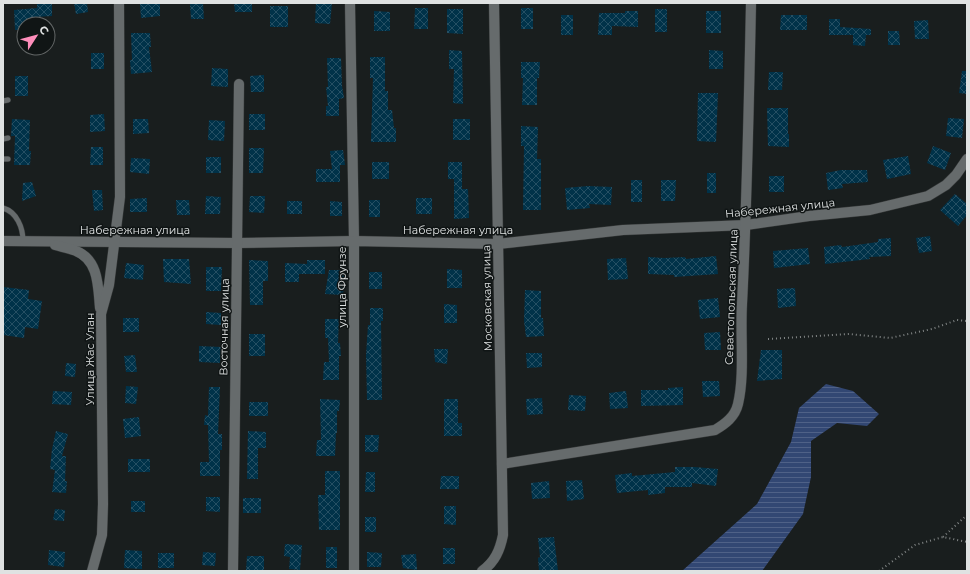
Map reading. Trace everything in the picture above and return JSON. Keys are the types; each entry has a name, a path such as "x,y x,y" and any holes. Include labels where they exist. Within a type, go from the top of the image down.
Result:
{"street":[{"name":"Улица Жас Улан","path":"92,571 102,535 101,314 109,285 120,197 119,3"},
{"name":"улица Фрунзе","path":"350,3 354,241 354,571"},
{"name":"Московская улица","path":"486,568 500,550 504,535 494,3"},
{"name":"Севастопольская улица","path":"502,464 714,430 729,421 738,406 741,381 741,313 746,226 751,3"},
{"name":"Восточная улица","path":"233,571 239,84"},
{"name":"Набережная улица","path":"3,241 237,243 354,241 498,244 623,230 746,226 809,216 870,210 928,196 946,185 956,175 967,159"},
{"path":"42,241 77,251 87,258 94,268 98,285 101,314"}],"lane":[{"path":"3,208 8,209 18,220 23,231 23,241"}],"path":[{"path":"768,339 849,334 890,338 932,328 957,320 967,321"},
{"path":"944,538 967,515"},
{"path":"879,571 915,545 944,538 967,542"}],"water":[{"path":"826,384 853,391 879,414 867,426 837,423 811,441 811,477 803,514 762,571 682,571 757,504 791,442 799,408"}],"building":[{"path":"37,3 52,3 52,16 16,16 15,30 14,10 37,8"},
{"path":"74,3 87,3 88,12 76,14"},
{"path":"160,3 160,16 141,18 140,4"},
{"path":"203,3 204,19 191,19 190,4"},
{"path":"234,3 252,3 252,12 235,12"},
{"path":"316,3 332,3 330,24 315,23"},
{"path":"270,6 288,6 288,27 270,27"},
{"path":"415,8 428,8 428,29 414,29"},
{"path":"521,8 533,8 533,29 521,29"},
{"path":"447,9 463,9 463,34 447,33"},
{"path":"655,9 667,9 667,32 655,32"},
{"path":"374,11 390,12 390,31 374,31"},
{"path":"625,11 638,11 638,27 612,26 612,35 598,35 599,13 625,13"},
{"path":"706,11 721,11 721,33 706,33"},
{"path":"561,15 573,15 573,35 561,35"},
{"path":"781,15 807,15 807,30 780,30"},
{"path":"829,19 840,19 840,27 871,29 871,35 866,35 865,46 853,45 853,35 829,35"},
{"path":"928,20 929,39 915,39 914,21"},
{"path":"888,31 899,31 900,45 888,45"},
{"path":"131,33 150,33 151,47 149,47 152,72 131,74"},
{"path":"449,50 462,51 463,104 453,103 454,69 449,69"},
{"path":"709,50 723,51 723,69 709,69"},
{"path":"91,53 104,53 104,69 91,69"},
{"path":"370,57 385,57 385,91 388,91 388,110 392,110 394,128 396,128 396,142 371,142 373,78 370,78"},
{"path":"327,58 341,58 344,98 339,99 339,116 326,116 326,106 328,106 326,87 328,87"},
{"path":"521,62 540,62 539,78 537,78 537,105 522,105 523,78 521,78"},
{"path":"212,68 228,69 228,87 211,86"},
{"path":"962,71 967,71 967,94 959,93"},
{"path":"769,72 783,72 782,90 768,90"},
{"path":"264,75 264,92 251,92 250,76"},
{"path":"15,76 28,76 28,96 15,96"},
{"path":"698,93 718,93 716,142 697,141"},
{"path":"767,108 788,108 789,147 768,146"},
{"path":"104,114 105,131 90,132 90,115"},
{"path":"249,114 265,114 265,130 249,130"},
{"path":"948,118 964,119 962,138 946,136"},
{"path":"12,119 30,120 30,165 14,165 15,136 11,136"},
{"path":"133,119 148,119 149,133 133,134"},
{"path":"453,119 470,119 470,140 453,140"},
{"path":"209,120 225,121 224,141 208,140"},
{"path":"521,126 538,127 537,159 541,159 541,210 523,210 524,146 521,146"},
{"path":"933,146 951,153 945,170 927,163"},
{"path":"91,147 103,147 103,165 90,165"},
{"path":"249,148 264,148 263,173 249,173"},
{"path":"343,150 345,165 340,165 340,182 316,182 316,169 332,169 330,151"},
{"path":"908,156 911,174 887,179 883,160"},
{"path":"206,157 221,157 221,173 206,173"},
{"path":"131,158 150,159 149,174 130,172"},
{"path":"372,162 389,162 389,179 372,179"},
{"path":"448,162 462,162 462,189 468,189 469,218 454,219 454,179 448,179"},
{"path":"841,170 867,170 868,182 842,184 843,188 828,190 826,173"},
{"path":"707,173 716,173 716,193 707,193"},
{"path":"769,176 784,176 784,192 769,192"},
{"path":"631,180 642,180 642,202 631,202"},
{"path":"661,180 676,180 675,201 661,201"},
{"path":"32,182 36,196 22,201 23,183"},
{"path":"588,186 612,187 611,205 589,204 590,208 567,210 565,188"},
{"path":"92,190 102,190 103,210 94,211"},
{"path":"955,194 967,204 967,215 958,226 940,210"},
{"path":"206,196 221,197 220,214 205,214"},
{"path":"250,196 265,196 264,213 249,212"},
{"path":"147,198 147,212 130,212 130,199"},
{"path":"416,198 432,198 432,214 416,214"},
{"path":"176,200 189,200 190,215 177,215"},
{"path":"369,200 380,200 380,217 369,217"},
{"path":"287,201 302,201 302,214 287,214"},
{"path":"330,201 342,202 342,216 330,216"},
{"path":"930,236 932,251 919,253 916,238"},
{"path":"891,238 891,256 869,257 870,259 825,264 824,247 841,245 842,247 878,242 878,239"},
{"path":"808,248 810,264 774,268 773,251"},
{"path":"716,256 718,274 674,277 674,275 648,274 648,257 685,257 686,259"},
{"path":"626,258 628,279 608,280 607,259"},
{"path":"163,259 189,259 191,284 164,282"},
{"path":"249,260 268,261 268,281 263,281 263,305 250,305"},
{"path":"307,260 325,260 325,274 299,274 299,282 285,282 285,263 307,264"},
{"path":"126,263 144,265 143,280 124,278"},
{"path":"206,267 222,267 221,291 206,291"},
{"path":"447,269 462,270 462,288 447,288"},
{"path":"329,270 345,270 343,295 325,294"},
{"path":"369,272 382,272 382,289 369,289"},
{"path":"3,287 29,290 28,299 42,301 38,329 25,327 24,338 3,335"},
{"path":"795,288 796,306 778,308 777,289"},
{"path":"525,290 541,291 541,318 543,318 544,336 526,337 524,321"},
{"path":"718,298 720,317 700,319 698,300"},
{"path":"444,304 457,305 457,323 444,323"},
{"path":"370,308 383,308 383,321 381,321 382,400 367,400 366,355 368,325 370,325"},
{"path":"206,312 221,313 221,325 206,324"},
{"path":"123,318 139,318 139,332 123,332"},
{"path":"325,319 339,319 338,343 340,343 341,356 339,356 339,380 323,380 324,362 329,362 328,338 325,338"},
{"path":"720,332 721,350 705,350 704,333"},
{"path":"249,334 265,334 265,356 249,356"},
{"path":"199,346 221,347 220,363 199,362"},
{"path":"434,349 448,349 447,364 435,362"},
{"path":"761,350 782,350 782,379 757,381"},
{"path":"526,353 542,353 542,367 527,368"},
{"path":"135,355 137,372 126,372 124,356"},
{"path":"66,363 76,364 75,377 65,376"},
{"path":"702,381 719,381 720,396 703,397"},
{"path":"126,386 138,387 136,404 125,403"},
{"path":"209,387 220,387 218,434 222,434 222,450 220,450 220,476 200,476 200,462 209,462 208,425 204,425 205,415 208,416"},
{"path":"683,387 683,405 641,406 641,390 668,390 668,388"},
{"path":"53,391 72,392 71,405 52,404"},
{"path":"626,391 628,408 610,409 609,393"},
{"path":"569,395 586,396 585,411 568,410"},
{"path":"542,398 543,414 527,415 526,399"},
{"path":"320,399 340,400 339,411 337,411 335,456 316,456 317,440 321,440"},
{"path":"444,399 458,399 458,423 462,423 462,436 444,436"},
{"path":"249,402 268,402 268,416 249,416"},
{"path":"139,417 141,436 125,438 123,419"},
{"path":"56,431 68,434 62,456 66,456 66,493 52,492 55,470 50,469"},
{"path":"248,431 266,432 266,448 258,448 258,479 247,479"},
{"path":"365,435 379,435 378,452 365,452"},
{"path":"128,459 150,459 150,472 128,472"},
{"path":"675,467 718,469 716,486 692,483 692,487 665,487 665,493 648,495 648,490 617,493 615,475 632,473 632,476 675,472"},
{"path":"325,471 340,471 340,530 319,530 318,495 325,495"},
{"path":"366,472 375,472 375,492 365,492"},
{"path":"441,476 459,476 459,489 440,489"},
{"path":"582,480 584,499 567,501 566,481"},
{"path":"549,481 550,498 532,499 531,483"},
{"path":"206,497 220,497 220,512 206,511"},
{"path":"243,498 261,498 261,513 243,513"},
{"path":"131,501 145,501 145,512 131,512"},
{"path":"444,506 456,506 456,525 444,524"},
{"path":"55,509 65,510 64,521 53,520"},
{"path":"365,517 376,517 376,532 365,532"},
{"path":"554,537 558,571 539,571 538,558 540,557 538,538"},
{"path":"285,544 302,545 300,570 289,569 290,557 284,556"},
{"path":"326,547 337,547 337,568 326,568"},
{"path":"443,548 455,548 455,564 443,564"},
{"path":"49,550 65,552 64,567 48,565"},
{"path":"125,550 142,551 142,569 124,568"},
{"path":"203,552 216,553 215,566 202,565"},
{"path":"367,552 382,553 381,567 367,567"},
{"path":"158,553 174,553 174,568 158,568"},
{"path":"416,554 417,570 403,568 401,555"},
{"path":"247,556 264,556 264,570 246,570"}]}
